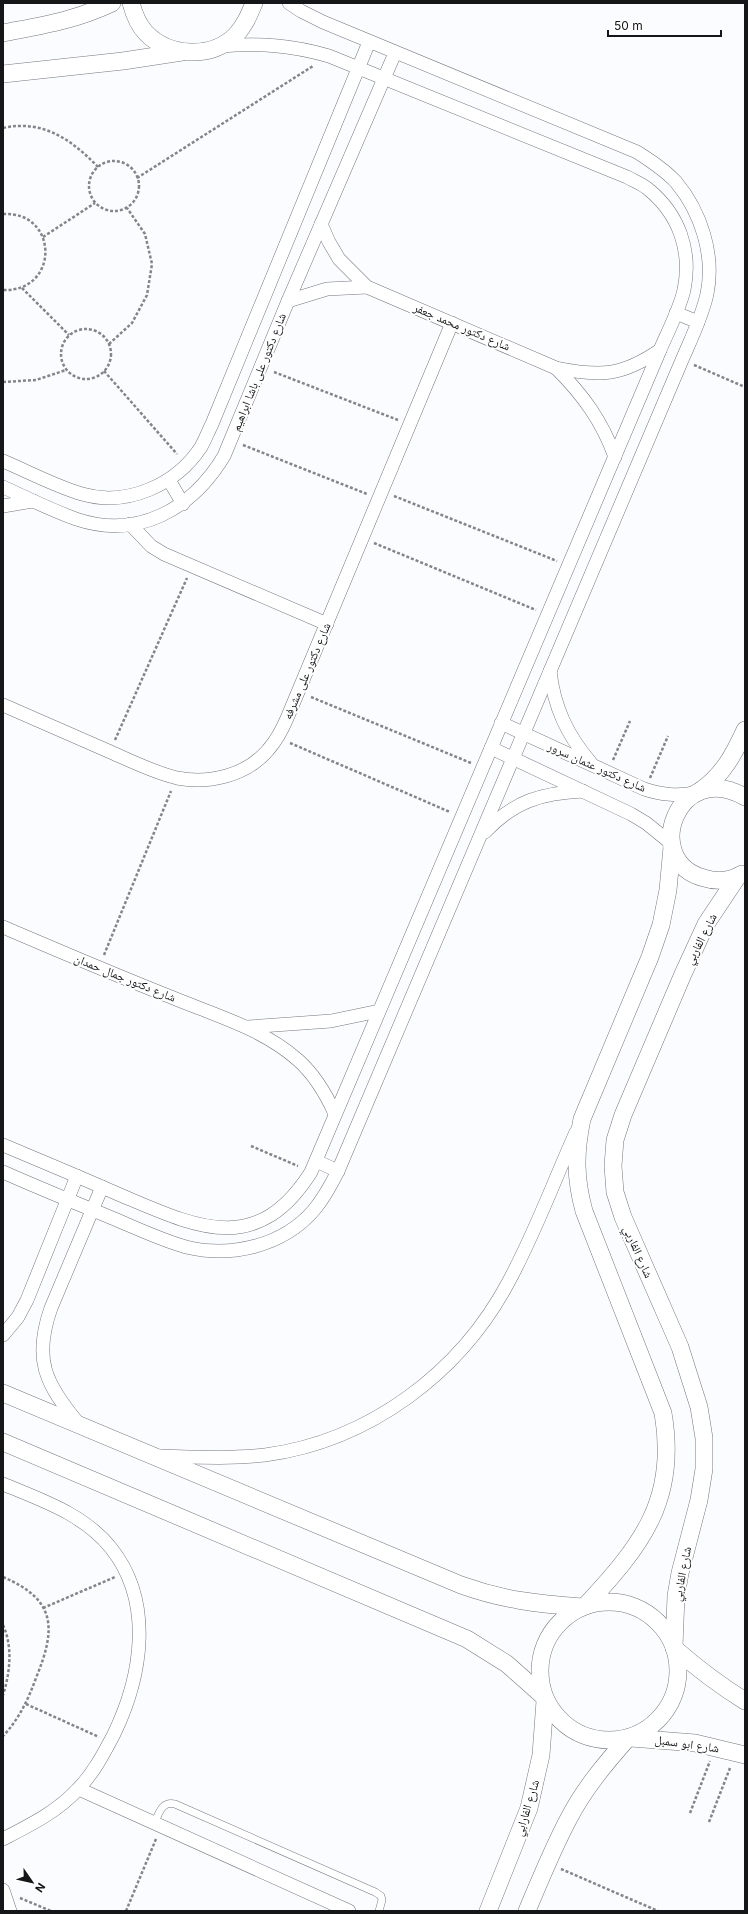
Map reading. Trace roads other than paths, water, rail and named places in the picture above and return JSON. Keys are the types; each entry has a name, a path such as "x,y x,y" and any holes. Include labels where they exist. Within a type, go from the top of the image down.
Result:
{"street":[{"path":"3,33 41,27 70,20 112,3"},
{"path":"131,3 134,16 146,33 162,45 182,52"},
{"path":"218,47 235,36 247,20 254,3"},
{"path":"3,1172 92,1210 186,1247 209,1251 232,1251 255,1247 276,1238 296,1226 314,1211 328,1192 338,1171 698,322 707,294 709,270 707,246 700,222 690,201 675,181 657,165 637,152 369,42 308,15 290,3"},
{"name":"شارع دكتور على باشا ابراهيم","path":"3,461 82,494 105,498 127,496 148,490 169,480 187,465 202,446 212,424 369,42"},
{"path":"3,74 123,62 182,52 201,52 218,47 246,44 274,44 302,48 329,56 384,78 627,177 647,188 664,204 677,223 684,245 687,268 683,291 676,313 314,1166 299,1191 283,1207 264,1220 235,1227 216,1228 191,1223 3,1145"},
{"name":"شارع دكتور على باشا ابراهيم","path":"3,487 77,519 112,525 130,524 158,517 183,504 199,490 213,474 231,441 288,301 395,53"},
{"name":"شارع دكتور محمد جعفر","path":"321,224 339,259 367,286 556,368 580,373 601,374 622,370 642,362 660,350"},
{"name":"شارع دكتور محمد جعفر","path":"288,301 327,289 367,286"},
{"path":"676,313 698,322"},
{"name":"شارع دكتور على مشرفه","path":"3,705 110,752 177,778 210,780 227,777 242,771 256,762 268,751 278,737 327,624 452,323"},
{"name":"شارع دكتور محمد جعفر","path":"556,368 578,390 594,412 615,457"},
{"path":"169,480 183,504"},
{"path":"3,506 35,501"},
{"path":"130,524 151,546 164,554 327,624"},
{"path":"550,670 552,692 559,713 568,732 594,767"},
{"name":"شارع دكتور عثمان سرور","path":"502,723 644,789 659,794 678,796 698,791"},
{"path":"153,1456 228,1458 266,1455 305,1447 341,1434 362,1424 409,1397 440,1373 467,1345 509,1281 582,1119 650,957 661,925 668,890 672,846 670,832 678,808 686,799 713,782 733,756 745,730"},
{"path":"491,748 584,791 646,823 672,846 678,859 686,870 698,877 711,880 724,880 742,874"},
{"path":"698,791 712,788 724,788 736,791 745,797"},
{"path":"479,838 496,820 515,806 537,797 560,792 584,791"},
{"name":"شارع الفاربي","path":"674,1647 676,1596 680,1573 700,1500 704,1469 704,1438 699,1407 680,1347 623,1217 616,1192 613,1166 615,1140 623,1115 706,924 742,874"},
{"name":"شارع دكتور جمال حمدان","path":"3,927 98,968 248,1027 280,1046 298,1059 313,1075 326,1094 336,1114"},
{"name":"شارع دكتور جمال حمدان","path":"248,1027 331,1021 379,1011"},
{"path":"3,1393 468,1588 518,1602 584,1606 609,1602 621,1602 638,1608 653,1617 665,1630 674,1647 678,1666 677,1685 671,1702 660,1718 646,1730 628,1738 610,1741 594,1740 579,1734 565,1726 553,1714 544,1698 539,1678 545,1644 554,1628 567,1616 584,1606 626,1559 643,1534 655,1512 663,1488 665,1476 667,1438 663,1413 584,1211 578,1189 576,1166 577,1142 582,1119"},
{"path":"314,1166 338,1171"},
{"path":"3,1334 18,1317 27,1300 77,1176"},
{"path":"80,1425 62,1404 51,1386 44,1367 42,1347 44,1327 51,1308 102,1187"},
{"path":"3,1442 467,1639 507,1664 544,1698"},
{"path":"3,1484 66,1511 90,1527 111,1548 126,1572 134,1591 138,1610 140,1638 138,1665 132,1692 110,1742 90,1775 62,1804 43,1818 3,1839"},
{"path":"674,1647 696,1668 720,1686 745,1701"},
{"name":"شارع الفارابي","path":"488,1911 520,1834 535,1788 542,1755 544,1698"},
{"path":"527,1911 569,1817 586,1790 628,1738"},
{"name":"شارع ابو سمبل","path":"628,1738 673,1740 716,1747 741,1754"},
{"path":"78,1789 349,1911"},
{"path":"3,1890 10,1911"}],"lane":[{"path":"158,1826 161,1808 165,1804 175,1804 375,1892 381,1896 382,1900 379,1911"}]}
